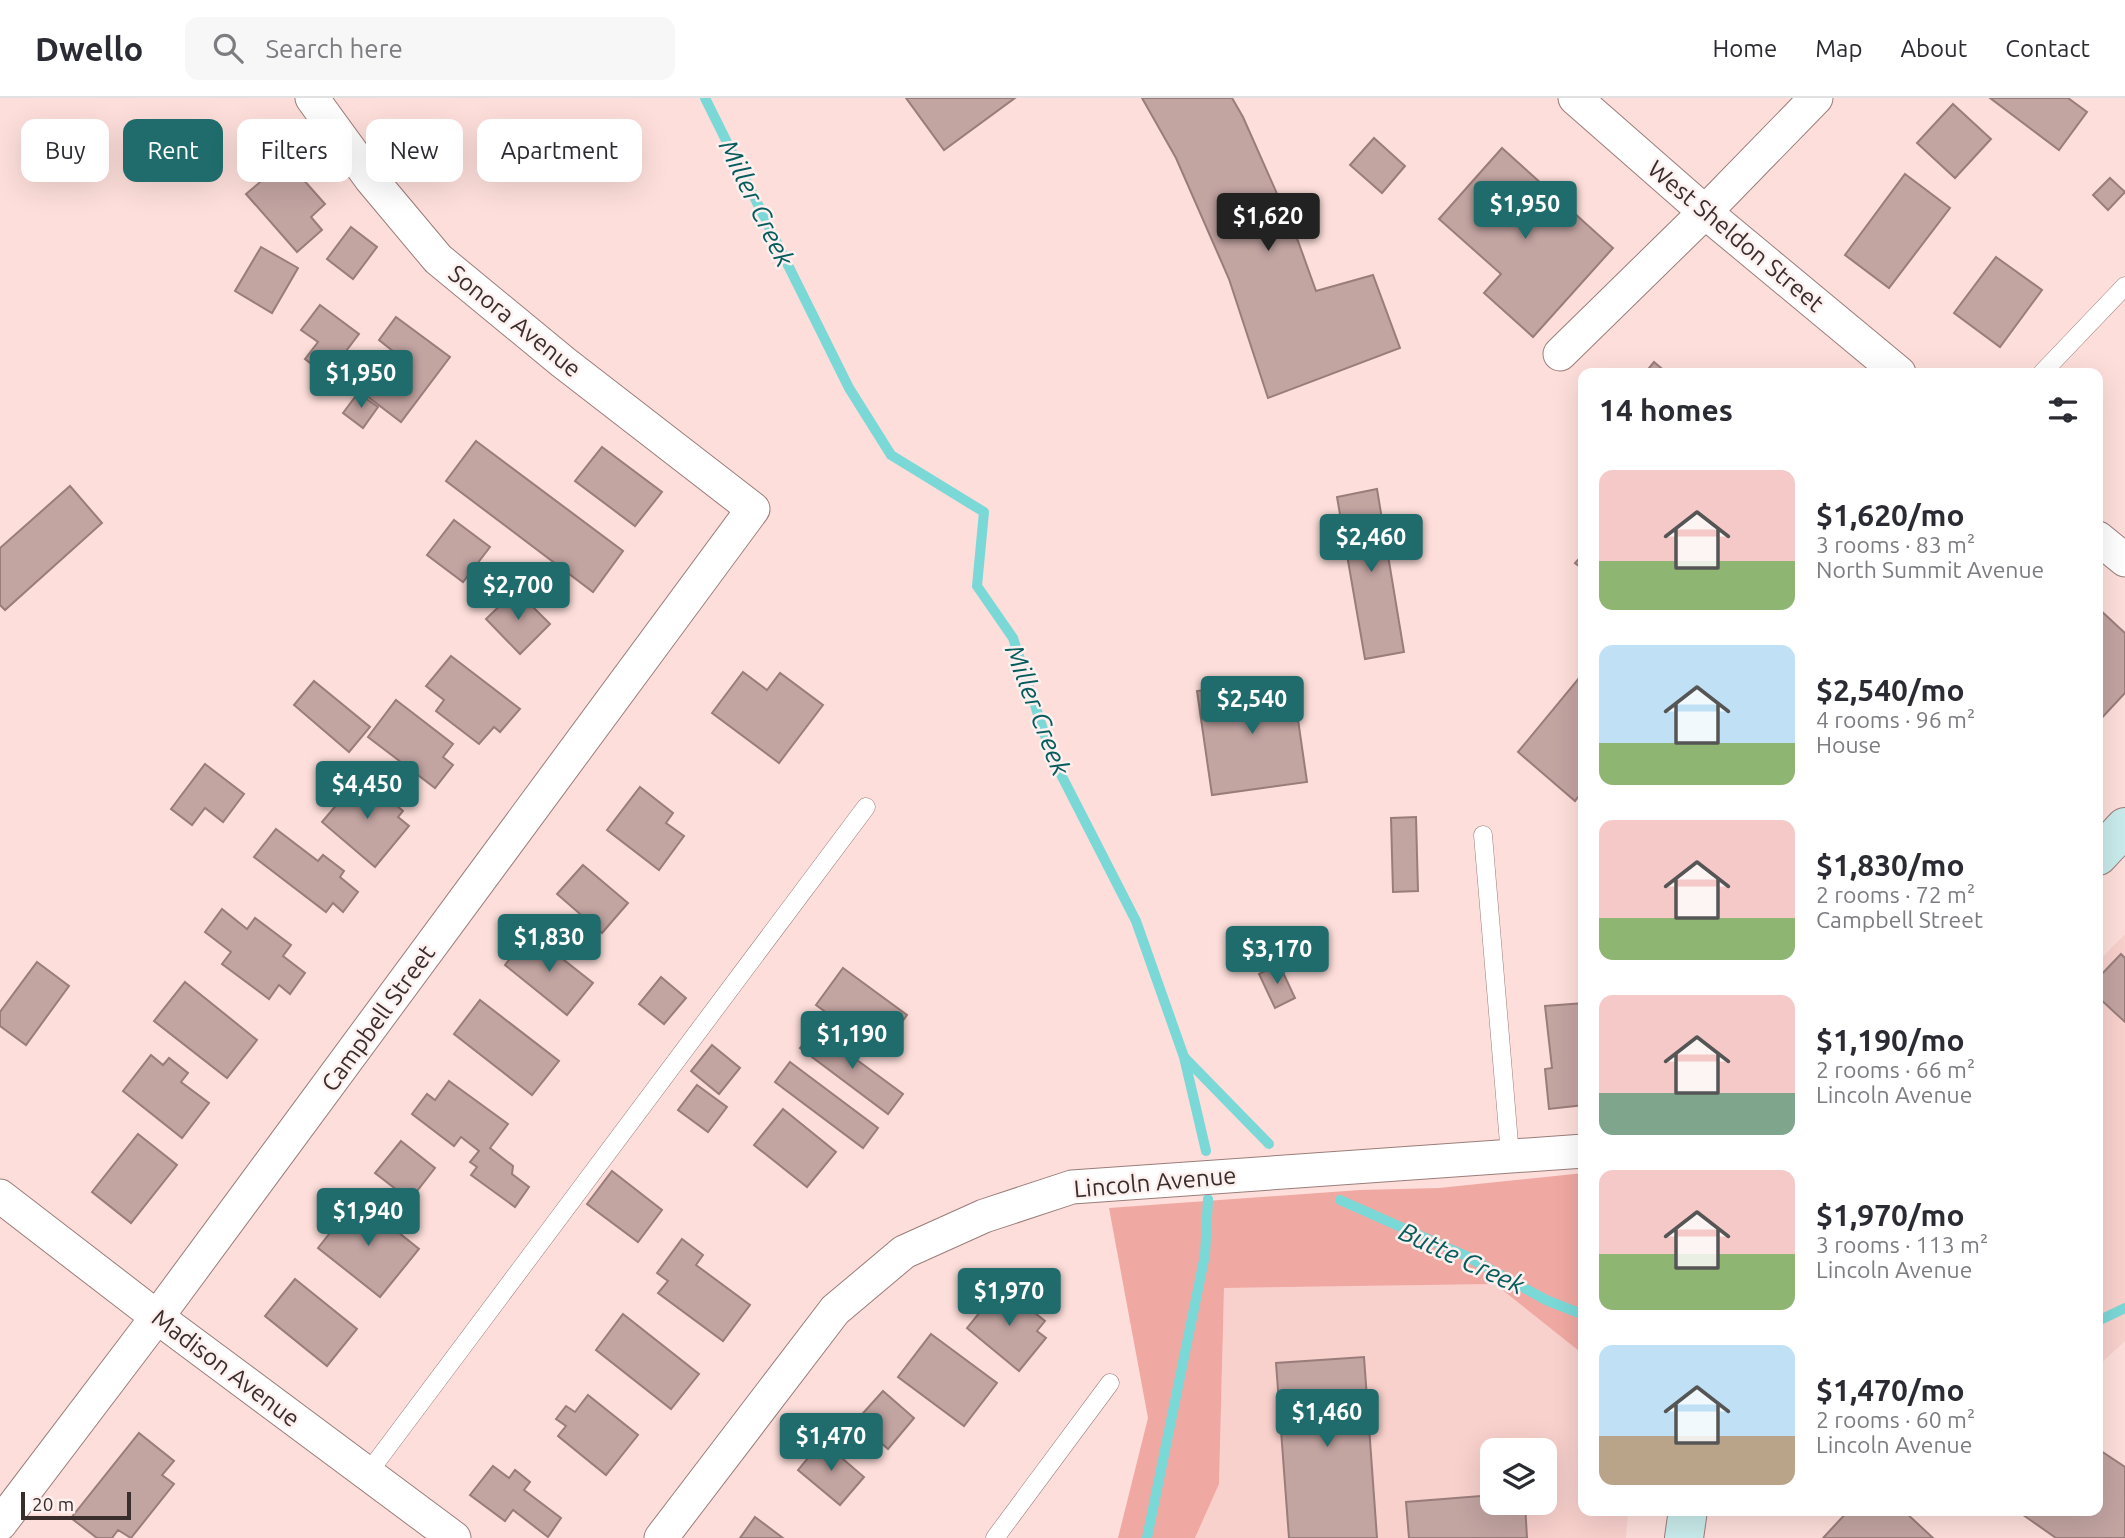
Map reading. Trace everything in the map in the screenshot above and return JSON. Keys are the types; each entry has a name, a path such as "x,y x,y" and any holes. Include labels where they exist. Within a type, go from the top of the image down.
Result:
{"main road":[{"path":"2103,851 2125,827"},
{"path":"1684,1538 1687,1516"}],"street":[{"name":"Sonora Avenue","path":"312,98 371,179 438,259 563,362 754,509"},
{"name":"West Sheldon Street","path":"1575,98 1705,212 1893,368"},
{"path":"1560,354 1705,212 1816,98"},
{"name":"Campbell Street","path":"0,1524 157,1317 754,509"},
{"path":"2103,542 2125,560"},
{"name":"Lincoln Avenue","path":"661,1538 835,1310 904,1252 984,1216 1072,1187 1578,1151"},
{"name":"Madison Avenue","path":"0,1196 157,1317 454,1538"}],"lane":[{"path":"2047,368 2125,286"},
{"path":"368,1473 866,807"},
{"path":"1483,835 1510,1155"},
{"path":"995,1538 1110,1383"}],"shaded area":[{"path":"2125,934 2125,1341 2103,1361 2103,957"},
{"path":"1578,1174 1578,1350 1495,1284 1224,1288 1219,1484 1195,1538 1118,1538 1148,1418 1109,1208 1360,1190 1439,1188"},
{"path":"1495,1284 1578,1350 1578,1516 1628,1516 1626,1538 1195,1538 1219,1484 1224,1288"}],"building":[{"path":"906,98 1015,98 944,150"},
{"path":"1142,98 1232,98 1298,241 1316,291 1373,275 1400,348 1268,398 1229,279 1176,158"},
{"path":"1990,98 2068,98 2087,112 2059,150"},
{"path":"1953,104 1991,139 1955,178 1917,143"},
{"path":"1374,138 1405,166 1382,193 1350,165"},
{"path":"1502,148 1613,248 1533,337 1484,293 1501,274 1439,219"},
{"path":"1905,174 1950,208 1889,288 1845,255"},
{"path":"2110,178 2125,192 2108,210 2093,195"},
{"path":"260,182 306,182 325,204 311,217 322,230 297,252 246,194"},
{"path":"351,227 377,247 353,279 327,259"},
{"path":"261,247 298,268 272,313 235,291"},
{"path":"1996,257 2042,290 2000,347 1954,313"},
{"path":"320,305 359,334 327,376 305,359 318,342 301,330"},
{"path":"396,317 450,357 401,422 363,393 394,352 379,340"},
{"path":"1654,362 1661,368 1649,368"},
{"path":"358,393 378,407 363,428 343,413"},
{"path":"476,441 623,551 593,592 446,481"},
{"path":"602,447 662,492 635,526 575,481"},
{"path":"70,486 102,523 5,610 0,605 0,548"},
{"path":"1377,489 1404,652 1365,659 1337,497"},
{"path":"454,520 490,547 463,582 427,555"},
{"path":"516,590 550,624 520,654 486,619"},
{"path":"2103,613 2125,633 2125,693 2103,717"},
{"path":"451,656 520,709 500,732 494,727 479,744 436,711 444,700 426,686"},
{"path":"743,672 767,690 780,673 823,705 779,763 712,713"},
{"path":"1292,678 1307,782 1212,795 1197,691"},
{"path":"1578,679 1578,797 1575,801 1518,752"},
{"path":"314,681 370,727 349,752 294,705"},
{"path":"396,700 453,744 443,757 453,765 435,788 368,737"},
{"path":"205,764 244,794 223,822 205,808 192,825 171,809"},
{"path":"361,776 403,811 398,817 409,826 375,867 322,822"},
{"path":"640,787 673,813 666,823 684,836 659,870 607,830"},
{"path":"1416,817 1418,891 1393,892 1391,818"},
{"path":"276,829 318,861 323,855 344,871 340,877 358,892 343,912 333,903 326,912 254,857"},
{"path":"583,865 628,903 602,933 557,894"},
{"path":"222,909 247,929 255,918 291,945 283,956 305,973 290,994 279,985 269,999 222,964 231,952 205,932"},
{"path":"530,933 593,983 567,1015 505,965"},
{"path":"2121,954 2125,958 2125,1022 2103,1002 2103,973"},
{"path":"37,962 69,986 26,1045 0,1026 0,1012"},
{"path":"1279,964 1295,998 1275,1008 1259,974"},
{"path":"843,968 907,1015 880,1052 816,1005"},
{"path":"661,977 686,998 664,1024 639,1004"},
{"path":"185,982 257,1040 227,1078 154,1021"},
{"path":"480,1000 559,1061 532,1095 454,1034"},
{"path":"1578,1003 1578,1106 1549,1109 1545,1069 1552,1068 1545,1006"},
{"path":"815,1029 903,1094 888,1114 800,1048"},
{"path":"712,1045 740,1068 719,1094 691,1071"},
{"path":"151,1055 163,1065 169,1058 188,1073 181,1082 209,1103 182,1138 123,1091"},
{"path":"790,1062 878,1128 863,1148 775,1082"},
{"path":"449,1081 508,1124 490,1148 513,1166 512,1174 529,1187 515,1207 471,1175 477,1167 470,1162 479,1151 461,1137 454,1146 412,1114 427,1094 435,1100"},
{"path":"697,1085 727,1107 708,1132 678,1110"},
{"path":"783,1109 836,1152 807,1187 754,1145"},
{"path":"138,1134 177,1165 131,1223 92,1192"},
{"path":"401,1141 435,1168 410,1200 375,1173"},
{"path":"612,1171 662,1210 638,1242 587,1204"},
{"path":"357,1199 419,1249 380,1297 318,1248"},
{"path":"682,1239 703,1255 696,1265 750,1305 723,1341 658,1293 668,1281 657,1273"},
{"path":"295,1279 357,1329 327,1366 265,1316"},
{"path":"1001,1286 1045,1321 1037,1331 1046,1338 1019,1371 967,1328"},
{"path":"623,1314 699,1374 671,1409 596,1350"},
{"path":"931,1334 997,1383 964,1426 898,1377"},
{"path":"1364,1357 1377,1538 1289,1538 1276,1363"},
{"path":"883,1391 914,1418 888,1449 856,1421"},
{"path":"588,1395 638,1435 606,1475 558,1436 566,1426 556,1419 566,1406 575,1412"},
{"path":"139,1433 174,1461 162,1475 174,1484 131,1538 118,1530 112,1538 97,1538 71,1518"},
{"path":"822,1441 864,1477 840,1505 798,1470"},
{"path":"2103,1452 2125,1467 2125,1538 2056,1538 2025,1516 2103,1516"},
{"path":"493,1466 509,1478 515,1470 530,1482 524,1490 561,1518 548,1537 513,1510 505,1521 470,1495"},
{"path":"1480,1496 1480,1515 1526,1515 1527,1538 1409,1538 1406,1502"},
{"path":"1843,1516 1909,1516 1933,1538 1823,1538"},
{"path":"755,1517 783,1538 740,1538"}],"waterway":[{"name":"Miller Creek","path":"705,98 849,388 891,455 984,512 977,586 1013,638 1052,757 1136,921 1184,1057 1206,1151"},
{"name":"Butte Creek","path":"1185,1058 1269,1144"},
{"path":"1147,1538 1205,1255 1208,1199"},
{"name":"Butte Creek","path":"1340,1200 1466,1256 1546,1300 1578,1313"},
{"name":"Butte Creek","path":"2103,1319 2125,1308"}]}
